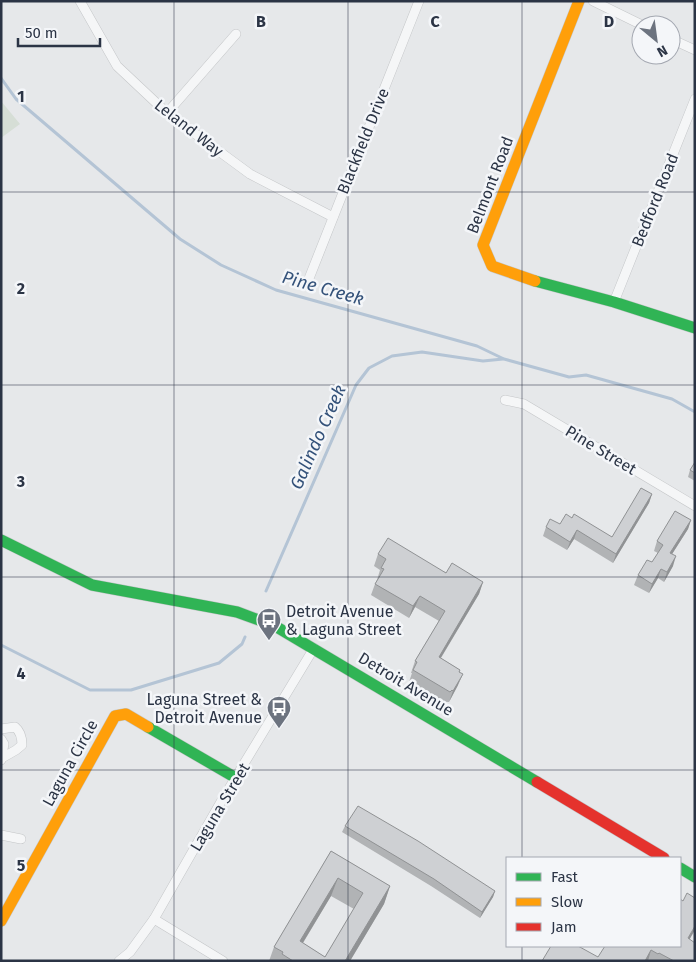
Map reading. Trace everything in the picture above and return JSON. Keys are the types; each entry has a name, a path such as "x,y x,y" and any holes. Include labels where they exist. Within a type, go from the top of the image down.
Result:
{"street":[{"name":"Leland Way","path":"80,1 117,66 167,113 250,174 333,217"},
{"name":"Blackfield Drive","path":"308,281 419,1"},
{"name":"Belmont Road","path":"579,1 483,245 492,266 546,285 614,302 695,328"},
{"path":"593,1 631,20"},
{"path":"167,113 236,34"},
{"path":"681,44 695,50"},
{"name":"Bedford Road","path":"614,302 695,99"},
{"name":"Pine Street","path":"505,400 524,404 695,506"},
{"name":"Detroit Avenue","path":"1,540 92,585 237,612 275,626 662,857"},
{"name":"Laguna Street","path":"119,961 130,952 154,919 314,648"},
{"name":"Laguna Circle","path":"1,921 115,716 126,714 236,778"},
{"path":"1,729 15,727 19,730 22,740 22,745 2,759"},
{"path":"1,739 4,744 2,759"},
{"path":"1,835 21,839"},
{"path":"681,869 695,877"},
{"path":"154,919 223,961"}],"shaded area":[{"path":"1,101 20,124 1,138"}],"building":[{"path":"695,462 695,473 690,470"},
{"path":"641,488 652,494 616,554 577,530 570,542 546,527 550,519 560,524 566,514 572,518 574,514 612,537"},
{"path":"675,511 691,520 670,553 676,556 667,572 661,569 652,584 638,575 647,560 652,562 663,545 657,541"},
{"path":"388,538 446,573 452,563 483,582 439,657 460,670 459,672 463,674 453,691 450,692 413,670 417,662 415,661 445,611 420,596 413,606 375,584 384,569 381,568 386,559 378,554"},
{"path":"358,806 418,841 495,891 482,912 434,879 345,826"},
{"path":"331,851 390,886 345,961 293,961 274,947","holes":["338,878 363,893 325,957 300,941"]},
{"path":"687,893 695,898 695,926 688,938 695,943 695,961 674,961 651,950 645,961 542,961 550,947 580,947 598,957 604,947 681,947 681,900 683,901"}],"waterway":[{"name":"Pine Creek","path":"1,78 16,99 180,239 221,265 276,290 477,346 504,359 569,377 586,375 672,399 695,412"},
{"name":"Galindo Creek","path":"266,591 356,385 369,368 392,356 422,352 483,361 503,359"},
{"name":"Galindo Creek","path":"1,645 90,690 131,690 219,663 242,644 245,637"}],"traffic: fast":[{"path":"535,281 614,302 695,328"},
{"path":"1,540 92,585 237,612 275,626 537,782"},
{"path":"148,727 236,778"},
{"path":"681,869 695,877"}],"traffic: slow":[{"path":"535,281 492,266 483,245 579,1"},
{"path":"1,921 115,716 126,714 148,727"}],"traffic: jam":[{"path":"537,782 662,857"}],"place":[{"name":"Detroit Avenue & Laguna Street","path":"269,641"},
{"name":"Laguna Street & Detroit Avenue","path":"279,729"}]}
